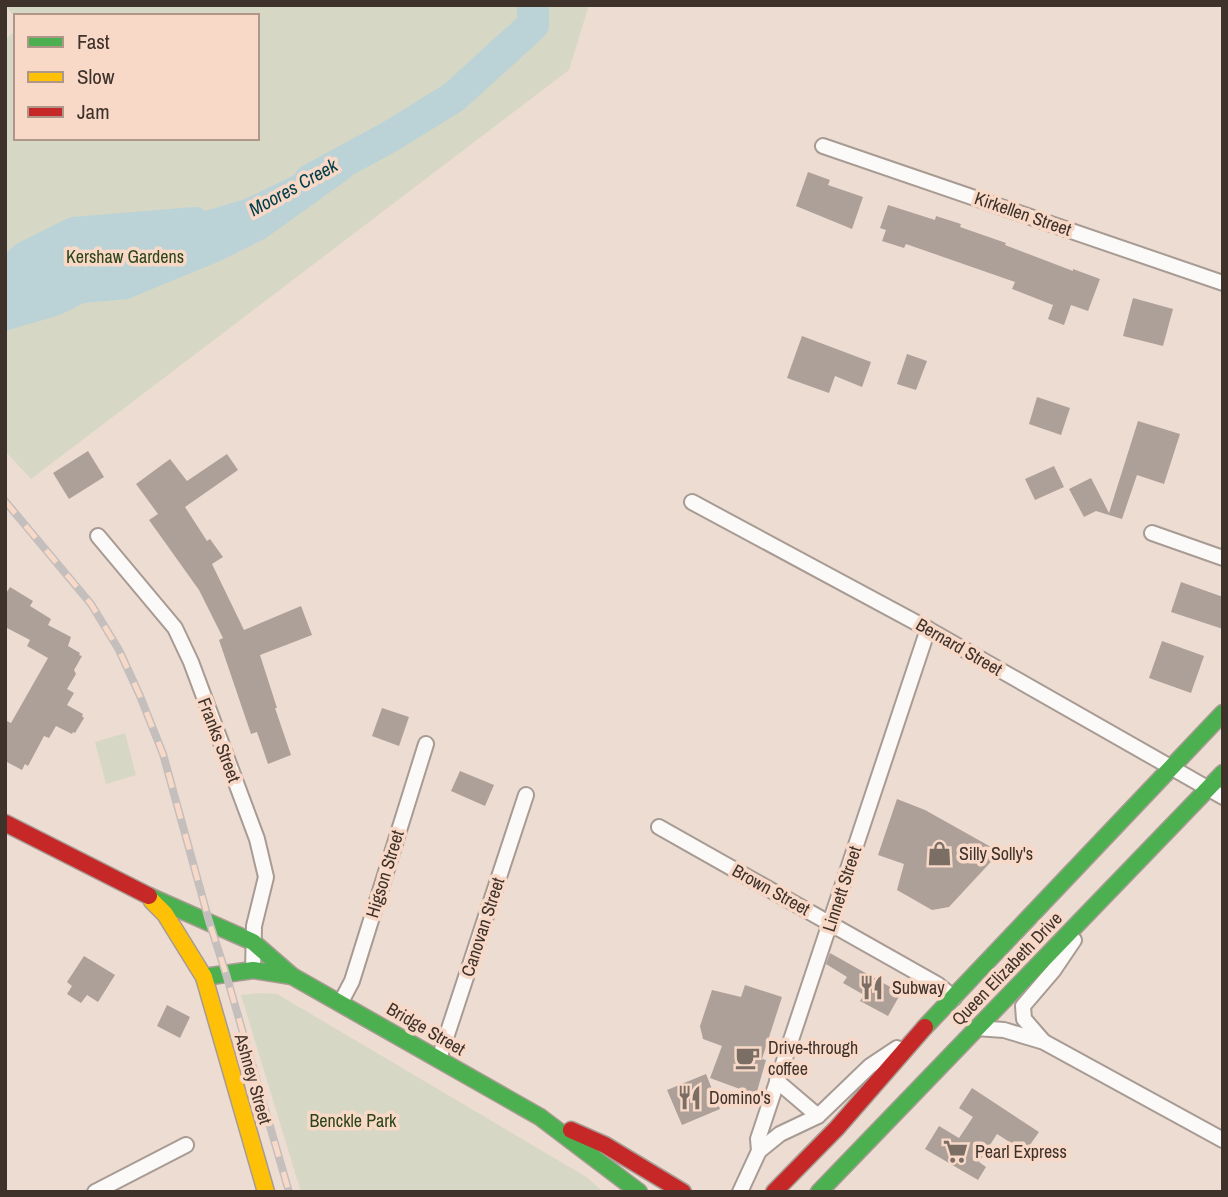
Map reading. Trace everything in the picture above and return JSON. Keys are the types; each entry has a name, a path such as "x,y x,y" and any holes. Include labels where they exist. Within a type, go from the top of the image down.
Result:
{"street":[{"name":"Kirkellen Street","path":"823,146 1223,283"},
{"name":"Bernard Street","path":"692,502 928,629 1215,792"},
{"path":"1152,533 1223,558"},
{"name":"Franks Street","path":"98,536 175,628 191,662 264,862 265,889 254,926 253,970"},
{"name":"Linnett Street","path":"759,1151 758,1139 928,629"},
{"name":"Queen Elizabeth Drive","path":"774,1192 837,1128 920,1031 1223,713"},
{"name":"Higson Street","path":"341,1002 352,981 426,744"},
{"name":"Queen Elizabeth Drive","path":"819,1192 1101,900 1215,792 1223,773"},
{"name":"Canovan Street","path":"439,1059 526,795"},
{"name":"Bridge Street","path":"7,824 140,892 253,942 292,976 540,1117 605,1145 683,1192"},
{"name":"Brown Street","path":"659,827 937,984 954,998"},
{"name":"Bridge Street","path":"140,892 165,914 204,977 253,970 292,976"},
{"path":"1044,1042 1024,1019 1023,1006 1053,971 1101,900"},
{"name":"Ashney Street","path":"204,977 266,1192"},
{"path":"976,1028 1004,1030 1044,1042 1223,1140"},
{"name":"Queen Elizabeth Drive","path":"740,1192 759,1151 780,1134 818,1116 870,1066 920,1031"},
{"path":"777,1081 818,1116"},
{"name":"Bridge Street","path":"540,1117 639,1192"},
{"path":"95,1192 186,1145"}],"green space":[{"name":"Kershaw Gardens","path":"5,5 589,5 569,70 31,479 5,451 5,40 14,32 14,140 259,140 259,14 14,14 14,16"},
{"path":"125,733 136,775 106,784 95,742"},
{"name":"Benckle Park","path":"277,994 588,1178 603,1192 301,1192 241,995"}],"water":[{"path":"344,151 351,177 266,238 220,261 128,299 84,303 60,315 5,331 5,263 28,269 86,247 245,199"}],"building":[{"path":"808,172 830,180 828,185 863,197 852,229 796,206"},
{"path":"888,205 935,220 936,216 961,224 960,227 1006,243 1005,245 1100,279 1088,311 1071,305 1064,325 1048,319 1053,305 1012,289 1015,282 906,244 904,248 882,241 886,230 880,228"},
{"path":"1133,298 1173,309 1163,346 1123,336"},
{"path":"802,336 871,362 862,387 835,376 829,393 787,378"},
{"path":"907,354 927,361 916,390 897,384"},
{"path":"1037,397 1070,408 1061,435 1029,424"},
{"path":"1138,421 1180,434 1164,484 1137,475 1122,519 1096,511 1084,517 1069,489 1091,478 1109,513"},
{"path":"88,451 104,477 69,499 53,473"},
{"path":"227,454 238,470 185,507 207,541 210,539 223,557 212,564 244,630 301,606 312,635 260,655 291,755 268,764 257,732 251,734 219,640 223,638 199,590 149,520 158,514 136,484 170,459 187,481"},
{"path":"1054,466 1064,487 1035,500 1025,479"},
{"path":"1181,582 1223,597 1223,629 1171,612"},
{"path":"10,587 33,601 30,606 51,619 48,625 71,637 68,646 82,656 67,689 74,693 67,705 83,714 84,718 75,733 56,726 49,738 44,736 28,766 25,764 22,770 5,761 5,720 11,723 48,658 27,646 30,640 5,627 5,595"},
{"path":"1162,641 1204,656 1191,693 1149,678"},
{"path":"382,708 409,717 399,746 372,736"},
{"path":"460,771 494,785 485,806 451,791"},
{"name":"Silly Solly's","path":"897,799 925,810 1000,852 949,907 932,910 897,890 904,864 878,855"},
{"name":"Subway","path":"830,953 901,993 888,1016 860,1001 864,995 843,983 847,977 826,964"},
{"path":"84,956 115,975 98,1002 87,995 81,1003 67,994 72,986 67,982"},
{"path":"745,985 782,997 762,1059 766,1060 756,1095 710,1078 722,1046 703,1039 700,1026 712,990 741,997"},
{"path":"167,1005 190,1017 180,1038 157,1026"},
{"path":"706,1074 720,1109 682,1125 667,1090"},
{"path":"972,1088 1039,1132 1025,1152 997,1134 979,1162 986,1167 978,1180 925,1149 939,1126 959,1138 973,1117 959,1108"}],"waterway":[{"name":"Moores Creek","path":"310,180 391,136 454,97 533,25 533,5"},
{"name":"Moores Creek","path":"5,277 24,258 74,233 195,223"}],"railway":[{"path":"5,501 91,604 119,650 140,696 163,754 289,1192"}],"traffic: fast":[{"path":"925,1027 1223,713"},
{"path":"819,1192 1223,773"},
{"path":"149,896 253,942 292,976 540,1117 639,1192"},
{"path":"204,977 253,970 292,976"}],"traffic: slow":[{"path":"152,901 165,914 204,977 266,1192"}],"traffic: jam":[{"path":"5,823 149,896"},
{"path":"774,1192 837,1128 925,1027"},
{"path":"571,1130 605,1145 683,1192"}],"place":[{"name":"Silly Solly's","path":"939,854"},
{"name":"Subway","path":"872,988"},
{"name":"Drive-through coffee","path":"748,1058"},
{"name":"Domino's","path":"689,1098"},
{"name":"Pearl Express","path":"955,1152"}]}
